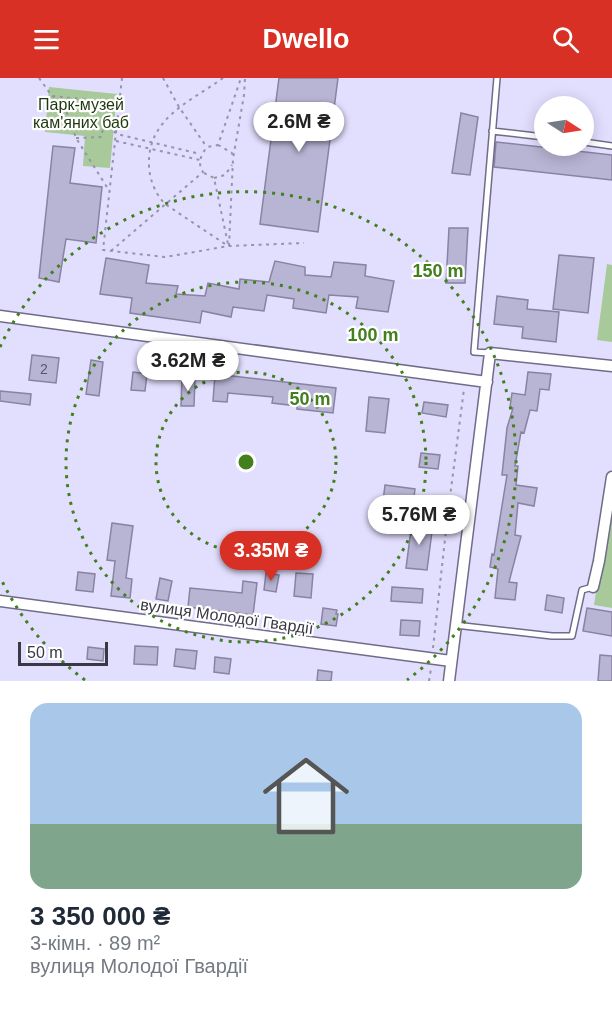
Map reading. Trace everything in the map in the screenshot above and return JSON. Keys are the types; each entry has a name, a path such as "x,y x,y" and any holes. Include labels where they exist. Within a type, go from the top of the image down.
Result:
{"street":[{"path":"0,316 487,382"},
{"path":"449,681 490,353 612,366"},
{"path":"592,587 599,561 612,477"},
{"name":"вулиця Молодої Гвардії","path":"0,601 451,661"}],"lane":[{"path":"490,353 474,352 497,78"},
{"path":"492,130 534,136"},
{"path":"594,143 612,146"},
{"path":"455,625 552,636 572,636 582,590 592,587"}],"path":[{"path":"39,78 52,96 64,105 76,138 110,192"},
{"path":"122,78 103,250 165,257 229,246 304,243"},
{"path":"163,78 207,147"},
{"path":"223,78 179,106 161,124 151,143 150,175 157,195 165,204 229,246"},
{"path":"218,145 243,78"},
{"path":"229,246 234,159 243,78"},
{"path":"52,96 119,103"},
{"path":"70,124 103,124 117,134 201,154"},
{"path":"76,138 102,137 103,124"},
{"path":"116,141 200,160"},
{"path":"218,145 232,153 234,159 225,175 214,178 203,172 200,160 201,154 207,147 218,145"},
{"path":"111,251 203,172"},
{"path":"214,178 229,246"},
{"path":"432,659 465,379"}],"green space":[{"name":"Парк-музей кам'яних баб","path":"49,87 117,94 110,168 83,166 85,136 45,132"},
{"path":"607,264 612,265 612,342 597,340"},
{"path":"612,487 612,608 594,605"}],"building":[{"path":"279,78 338,78 318,232 260,224"},
{"path":"461,113 478,117 470,175 452,173"},
{"path":"496,142 534,146 534,156 594,156 594,153 612,155 612,180 494,167"},
{"path":"53,146 75,148 70,183 102,187 96,243 66,239 59,282 39,278"},
{"path":"449,228 468,228 465,283 446,283"},
{"path":"559,255 594,258 588,313 553,309"},
{"path":"106,258 149,265 146,283 178,286 176,294 205,296 208,283 239,289 240,279 269,282 275,261 305,267 305,275 331,277 334,262 366,265 365,276 394,281 388,312 356,308 358,297 329,295 326,313 293,308 294,299 267,295 264,311 233,307 231,317 202,311 200,323 130,313 132,298 100,294"},
{"path":"497,296 528,300 527,309 559,312 556,342 522,338 523,327 494,324"},
{"path":"32,355 59,358 56,383 29,380"},
{"path":"91,360 103,362 99,396 86,394"},
{"path":"133,372 147,374 145,391 131,390"},
{"path":"528,372 551,374 549,390 540,389 537,411 530,410 524,433 521,432 515,466 518,466 516,485 537,488 534,506 518,503 515,535 521,536 509,582 517,583 515,600 495,598 498,569 490,567 507,475 502,475 507,428 513,408 510,407 512,393 525,395"},
{"path":"215,374 336,388 333,413 297,409 297,406 272,403 273,397 228,393 227,402 213,401"},
{"path":"182,377 195,378 194,406 181,406"},
{"path":"0,391 31,394 30,405 0,401"},
{"path":"369,397 389,399 385,433 366,431"},
{"path":"424,402 448,405 446,417 422,413"},
{"path":"421,453 440,455 438,469 419,467"},
{"path":"385,485 415,489 413,505 383,501"},
{"path":"412,522 433,524 427,570 406,568"},
{"path":"112,523 133,526 126,578 132,579 130,598 111,596 115,561 107,560"},
{"path":"78,572 95,574 93,592 76,590"},
{"path":"266,573 279,575 276,592 264,590"},
{"path":"296,573 313,574 311,598 294,596"},
{"path":"160,578 172,581 168,601 156,599"},
{"path":"243,581 257,583 253,615 188,607 190,588 242,593"},
{"path":"392,587 423,589 422,603 391,601"},
{"path":"547,595 564,598 562,613 545,610"},
{"path":"323,608 337,610 336,626 321,624"},
{"path":"587,608 612,612 612,636 583,631"},
{"path":"401,620 420,621 419,636 400,635"},
{"path":"135,646 158,647 157,665 134,664"},
{"path":"88,647 104,649 103,661 87,659"},
{"path":"176,649 197,651 195,669 174,666"},
{"path":"600,655 612,656 612,681 598,681"},
{"path":"215,657 231,659 229,674 214,672"},
{"path":"318,670 332,672 331,681 317,681"}]}
